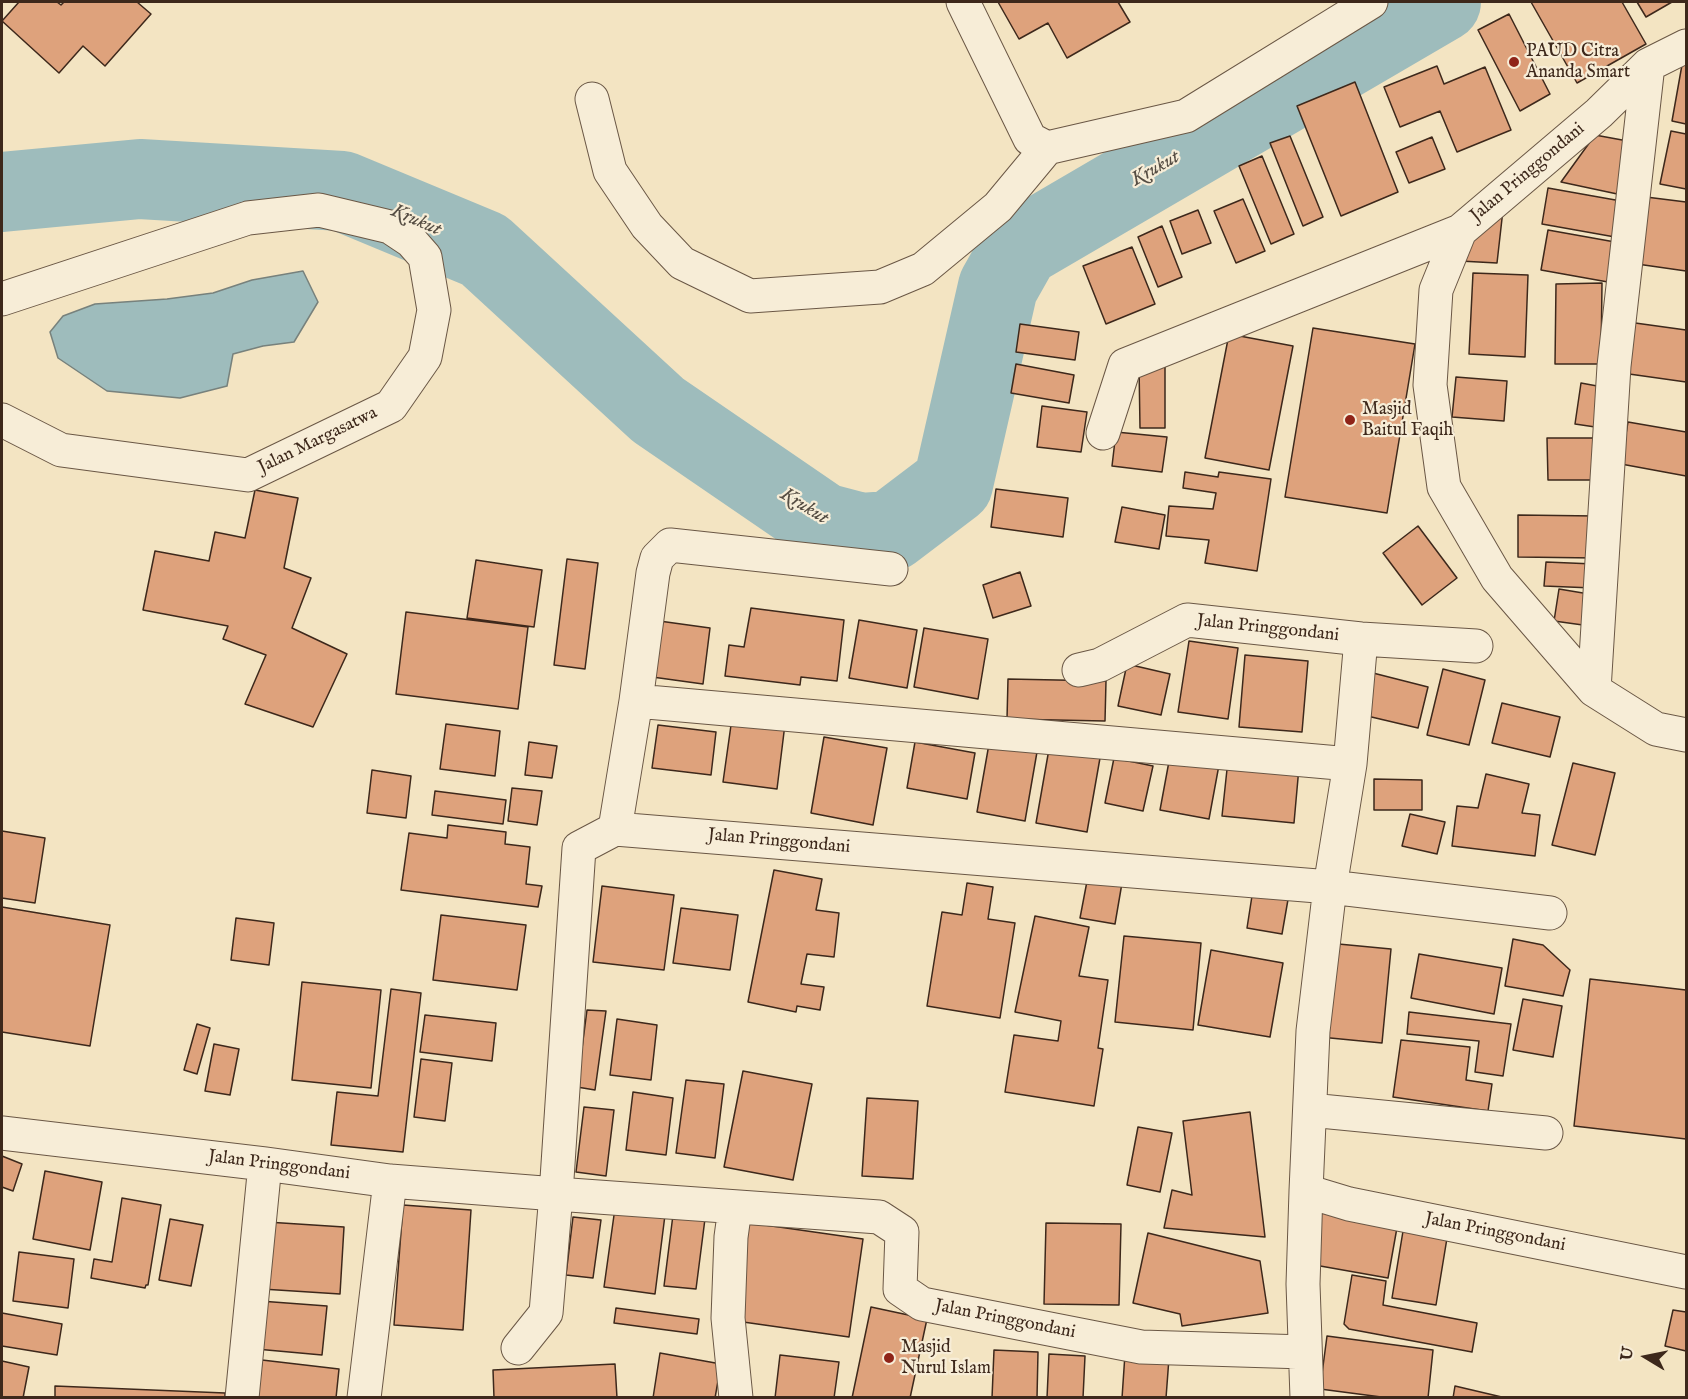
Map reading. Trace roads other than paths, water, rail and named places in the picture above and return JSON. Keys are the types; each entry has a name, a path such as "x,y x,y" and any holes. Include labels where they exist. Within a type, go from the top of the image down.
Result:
{"street":[{"path":"963,2 1030,139 1047,148"},
{"path":"592,99 610,171 647,226 682,263 750,296 880,287 923,269 998,207 1047,148 1186,116 1371,2"},
{"name":"Jalan Pringgondani","path":"1686,46 1648,65 1599,113 1460,231 1436,290 1430,385 1444,487 1497,578 1594,690 1656,729 1686,735"},
{"path":"1594,690 1614,366 1648,65"},
{"name":"Jalan Margasatwa","path":"2,299 248,218 319,210 390,227 411,242 425,257 434,310 425,357 391,406 248,475 61,450 2,420"},
{"path":"1103,433 1125,365 1460,231"},
{"path":"518,1348 546,1313 579,848 615,829 657,558 670,545 891,569"},
{"name":"Jalan Pringgondani","path":"1079,670 1100,664 1187,621 1361,639 1476,646"},
{"name":"Jalan Pringgondani","path":"1307,1398 1302,1284 1313,1031 1330,887 1350,764 1361,639"},
{"path":"636,701 1350,764"},
{"name":"Jalan Pringgondani","path":"615,829 1330,887"},
{"path":"1330,887 1550,913"},
{"path":"1310,1110 1546,1133"},
{"name":"Jalan Pringgondani","path":"2,1133 390,1181 879,1217 902,1232 900,1288 922,1304 1141,1347 1305,1352"},
{"path":"242,1398 265,1164"},
{"path":"364,1398 390,1181"},
{"name":"Jalan Pringgondani","path":"1306,1191 1349,1204 1686,1272"},
{"path":"735,1208 731,1237 728,1318 736,1398"}],"water":[{"path":"303,271 318,302 294,342 263,346 233,354 227,386 180,398 107,391 58,358 50,332 63,316 95,304 213,293 252,280"}],"waterway":[{"name":"Krukut","path":"2,192 140,179 342,191 484,250 658,410 823,523 861,533 891,531 953,484 998,287 1020,248 1441,2"}],"place":[{"name":"PAUD Citra Ananda Smart","path":"1514,62"},
{"name":"Masjid Baitul Faqih","path":"1350,420"},
{"name":"Masjid Nurul Islam","path":"889,1358"}]}
